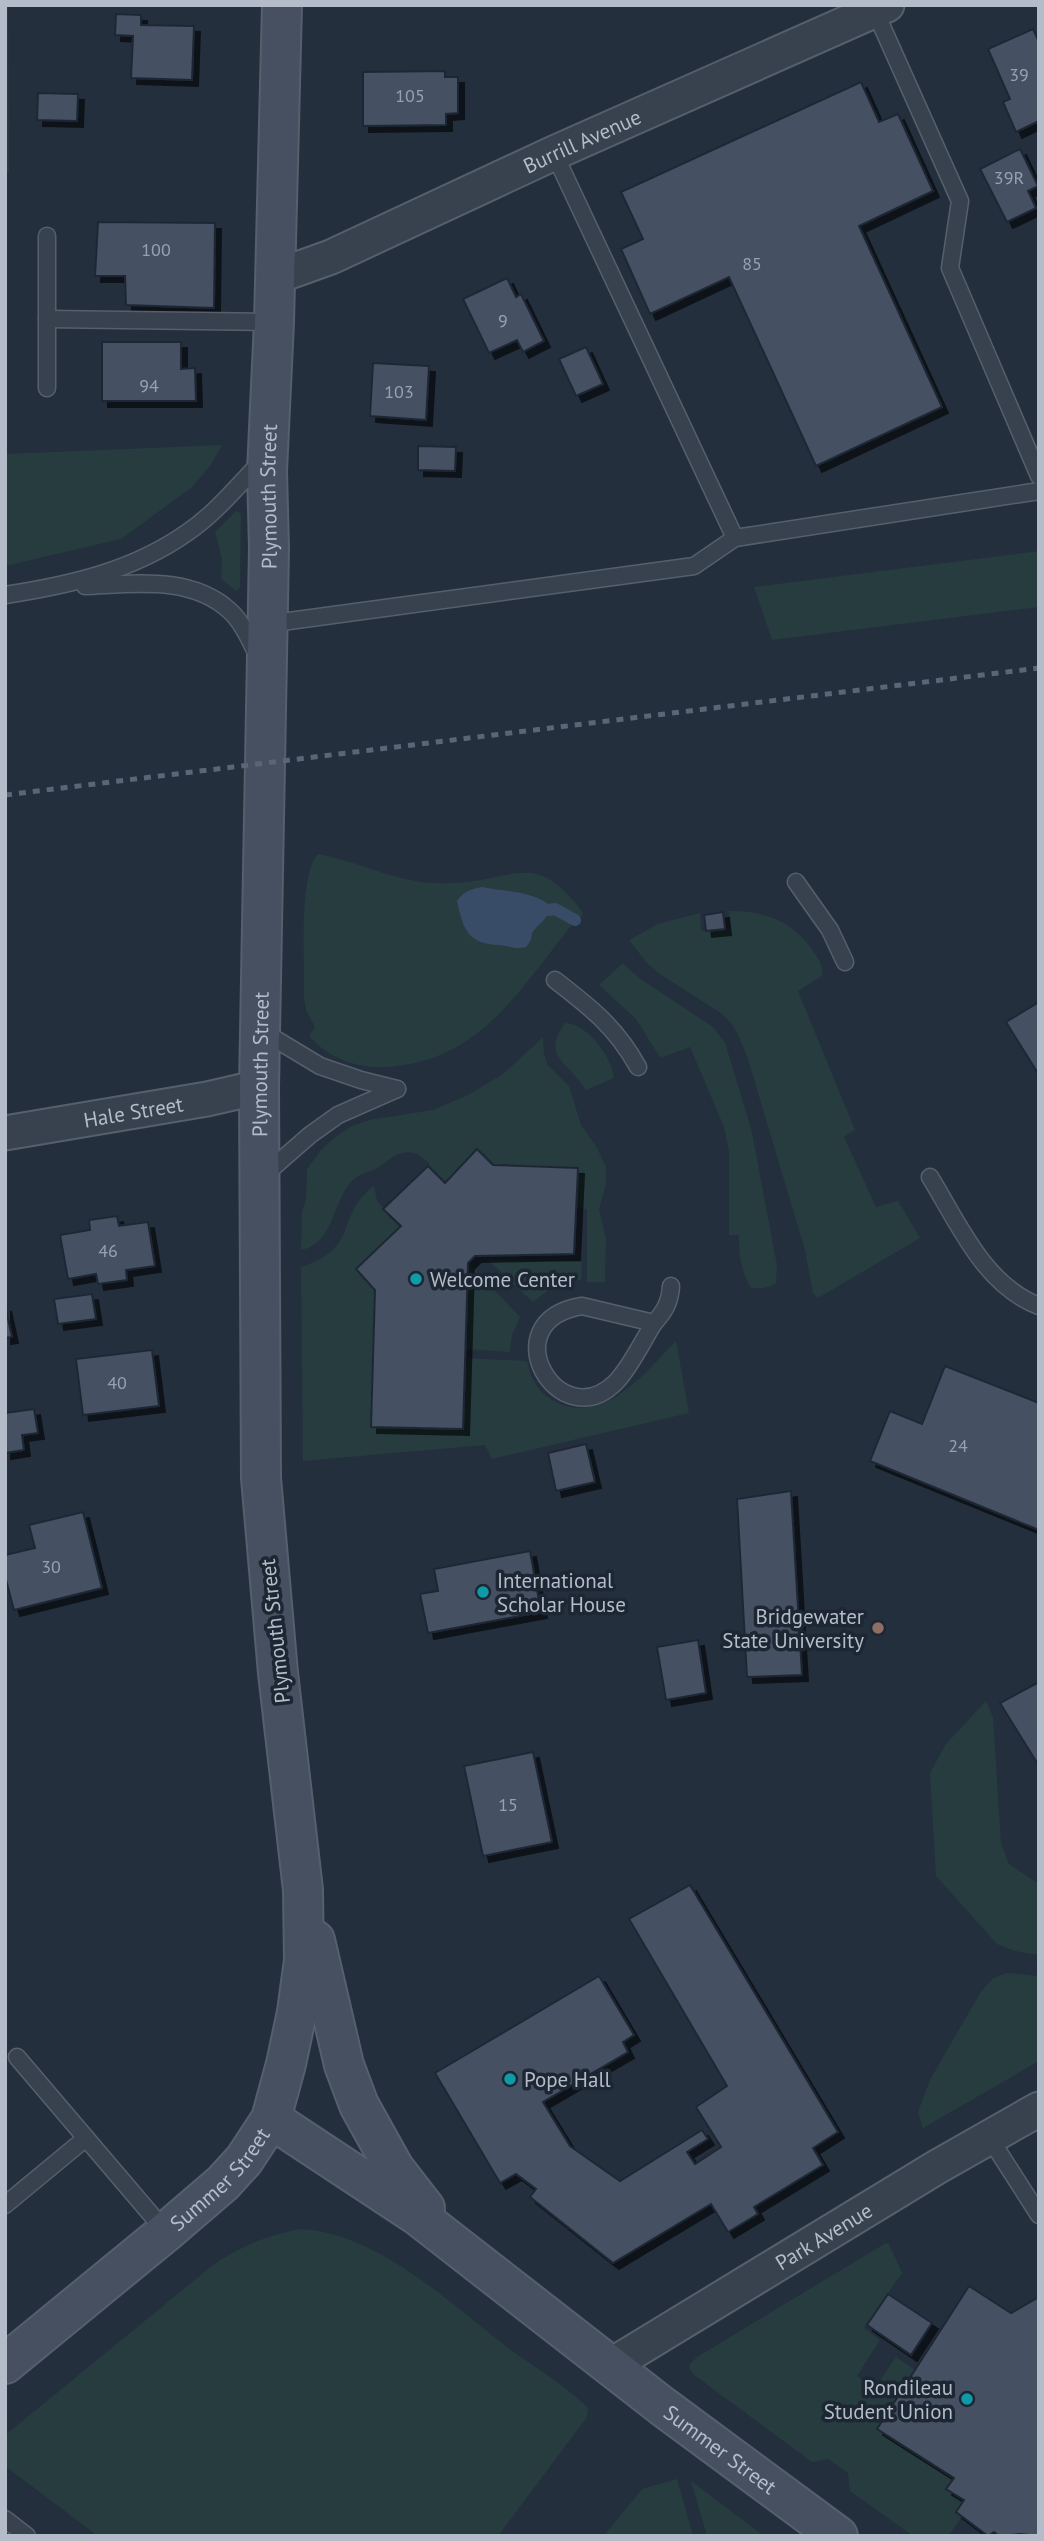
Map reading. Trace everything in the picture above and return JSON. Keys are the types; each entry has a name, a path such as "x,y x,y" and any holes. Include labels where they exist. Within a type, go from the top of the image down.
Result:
{"main road":[{"name":"Plymouth Street","path":"271,2119 297,2012 304,1960 303,1890 276,1659 261,1478 259,1087 268,454 282,5"},
{"name":"Summer Street","path":"303,1890 344,2065 359,2105 394,2168 421,2204 472,2258"},
{"name":"Summer Street","path":"5,2364 166,2232 230,2175 244,2160 271,2119 418,2216 610,2366 838,2536"}],"street":[{"name":"Burrill Avenue","path":"275,277 331,257 554,153 881,8"},
{"name":"Hale Street","path":"5,1133 206,1099 259,1087"},
{"name":"Park Avenue","path":"610,2366 1039,2109"}],"lane":[{"path":"881,8 960,201 950,268 1039,476"},
{"path":"554,153 735,538"},
{"path":"47,236 47,388"},
{"path":"47,319 274,322"},
{"path":"48,589 102,575 153,555 209,515 268,454"},
{"path":"267,624 694,566 735,538 1039,491"},
{"path":"5,595 48,589 142,584 195,589 218,601 231,612 267,672"},
{"path":"796,882 830,930 845,962"},
{"path":"555,980 608,1023 638,1067"},
{"path":"260,1030 320,1066 397,1089 338,1115 310,1135 261,1178"},
{"path":"930,1177 990,1274 1009,1290 1039,1306"},
{"path":"654,1323 597,1308 566,1308 553,1316 543,1327 537,1357 541,1371 550,1383 569,1394 590,1396 604,1391 616,1381 662,1314 670,1301 671,1286"},
{"path":"18,2057 166,2232"},
{"path":"989,2137 1039,2215"},
{"path":"5,2205 86,2138"},
{"path":"5,2519 27,2536"}],"green space":[{"path":"5,5 8,5 9,172 5,172"},
{"path":"222,445 210,466 192,487 121,539 5,566 5,454"},
{"path":"236,511 241,513 240,587 236,591 221,579 222,559 215,532"},
{"path":"1039,551 1039,607 772,640 754,587"},
{"path":"318,854 430,883 459,883 512,874 534,874 556,883 583,915 579,918 572,913 568,916 571,926 532,976 492,1021 469,1039 443,1054 414,1063 380,1067 350,1063 324,1050 309,1036 315,1027 306,1010 304,998 305,901 312,865"},
{"path":"729,911 754,913 787,925 797,932 819,960 822,976 798,991 855,1130 844,1137 876,1207 898,1201 920,1238 818,1298 813,1293 805,1250 747,1056 738,1035 721,1013 661,975 647,963 629,940 658,924 700,913 701,931 730,928"},
{"path":"623,963 639,978 713,1027 725,1043 751,1128 777,1265 776,1283 773,1285 750,1287 741,1262 739,1235 729,1235 729,1151 724,1127 690,1047 659,1056 636,1019 599,985"},
{"path":"565,1023 590,1035 604,1052 614,1078 586,1090 556,1052 555,1044"},
{"path":"543,1037 548,1065 569,1086 581,1125 596,1146 606,1167 606,1184 599,1209 606,1239 605,1282 587,1282 587,1209 577,1208 578,1168 493,1165 477,1149 445,1183 428,1166 429,1163 411,1152 394,1156 378,1168 357,1177 344,1192 320,1240 301,1250 307,1169 334,1138 352,1126 369,1120 433,1110 468,1095 503,1074"},
{"path":"374,1186 377,1201 401,1226 356,1269 375,1290 372,1427 462,1429 465,1358 527,1361 531,1375 546,1396 576,1408 609,1401 624,1391 676,1341 689,1413 492,1459 485,1445 303,1461 301,1267 332,1251 340,1241 354,1209"},
{"path":"487,1259 582,1262 581,1280 554,1286 533,1302"},
{"path":"468,1263 520,1317 512,1335 510,1352 466,1349"},
{"path":"986,1701 993,1717 1001,1843 1009,1864 1039,1884 1039,1955 1015,1951 997,1944 936,1876 930,1773 946,1744"},
{"path":"1007,1973 1039,1976 1039,2061 923,2128 918,2112 930,2080 980,1993 993,1978"},
{"path":"301,2229 358,2243 386,2257 439,2293 588,2408 587,2417 498,2536 98,2536 5,2466 5,2435 213,2265 255,2242"},
{"path":"886,2243 889,2244 902,2273 864,2328 880,2340 857,2376 875,2388 896,2357 915,2370 877,2429 954,2478 947,2488 964,2500 956,2512 962,2517 948,2536 913,2536 850,2491 848,2473 828,2459 812,2462 694,2375 689,2368 697,2357"},
{"path":"677,2479 693,2536 604,2536 642,2489"},
{"path":"691,2481 764,2536 707,2536"}],"water":[{"path":"482,887 524,894 547,903 546,917 532,933 526,947 515,948 480,942 469,933 457,901 468,891"}],"building":[{"path":"116,14 141,15 141,25 194,26 192,80 131,78 133,36 115,35"},
{"path":"1033,29 1039,42 1039,121 1016,132 1003,102 1010,99 988,49"},
{"path":"445,71 445,77 458,77 458,113 446,114 446,125 363,126 363,72"},
{"path":"861,82 879,122 898,114 933,191 859,226 942,407 816,466 729,277 650,314 621,249 643,239 621,192"},
{"path":"38,93 78,94 77,121 37,120"},
{"path":"1020,149 1038,186 1028,191 1036,208 1007,222 980,169"},
{"path":"98,222 215,223 214,308 126,305 125,276 95,276"},
{"path":"507,278 516,297 521,294 544,341 523,352 517,340 489,353 463,299"},
{"path":"102,342 181,342 181,369 195,368 196,401 102,401"},
{"path":"586,347 603,384 576,396 559,359"},
{"path":"373,363 429,366 426,420 370,416"},
{"path":"418,446 456,447 455,471 418,470"},
{"path":"723,912 725,929 706,931 704,915"},
{"path":"1039,1002 1039,1075 1006,1022"},
{"name":"Welcome Center","path":"477,1149 493,1165 578,1168 574,1254 475,1256 468,1263 463,1429 371,1427 375,1290 356,1269 401,1226 383,1209 428,1166 445,1183"},
{"path":"117,1216 119,1226 148,1222 155,1266 126,1270 127,1280 98,1284 96,1274 68,1279 60,1235 90,1230 89,1220"},
{"path":"92,1294 96,1319 58,1324 54,1299"},
{"path":"5,1305 12,1337 5,1338"},
{"path":"152,1350 159,1406 83,1415 76,1359"},
{"path":"945,1366 1039,1403 1039,1530 870,1461 890,1411 922,1424"},
{"path":"34,1409 38,1433 22,1435 24,1450 5,1453 5,1413"},
{"path":"586,1444 595,1482 556,1491 548,1453"},
{"path":"791,1491 802,1675 747,1677 737,1499"},
{"path":"83,1512 102,1588 14,1610 5,1576 5,1555 35,1548 29,1525"},
{"name":"International Scholar House","path":"530,1551 541,1612 428,1633 420,1594 438,1591 434,1569"},
{"path":"698,1640 706,1693 666,1700 657,1647"},
{"path":"1039,1682 1039,1766 1000,1703"},
{"path":"533,1752 552,1842 483,1856 464,1766"},
{"name":"Pope Hall","path":"690,1885 838,2132 813,2148 823,2165 754,2207 758,2214 728,2232 711,2204 613,2263 530,2197 536,2189 516,2174 500,2183 435,2073 599,1976 634,2035 623,2042 628,2052 543,2102 570,2146 620,2181 702,2130 708,2139 687,2152 695,2164 721,2147 696,2107 727,2086 629,1919"},
{"name":"Rondileau Student Union","path":"969,2286 1011,2313 1039,2297 1039,2536 999,2536 994,2532 988,2536 956,2512 964,2500 946,2489 954,2478 877,2429"},
{"path":"888,2294 932,2323 911,2355 867,2325"}],"waterway":[{"path":"548,910 555,909 575,920"}],"railway":[{"path":"5,795 1039,668"}],"place":[{"name":"Welcome Center","path":"416,1279"},
{"name":"International Scholar House","path":"483,1592"},
{"name":"Bridgewater State University","path":"878,1628"},
{"name":"Pope Hall","path":"510,2079"},
{"name":"Rondileau Student Union","path":"967,2399"}]}
